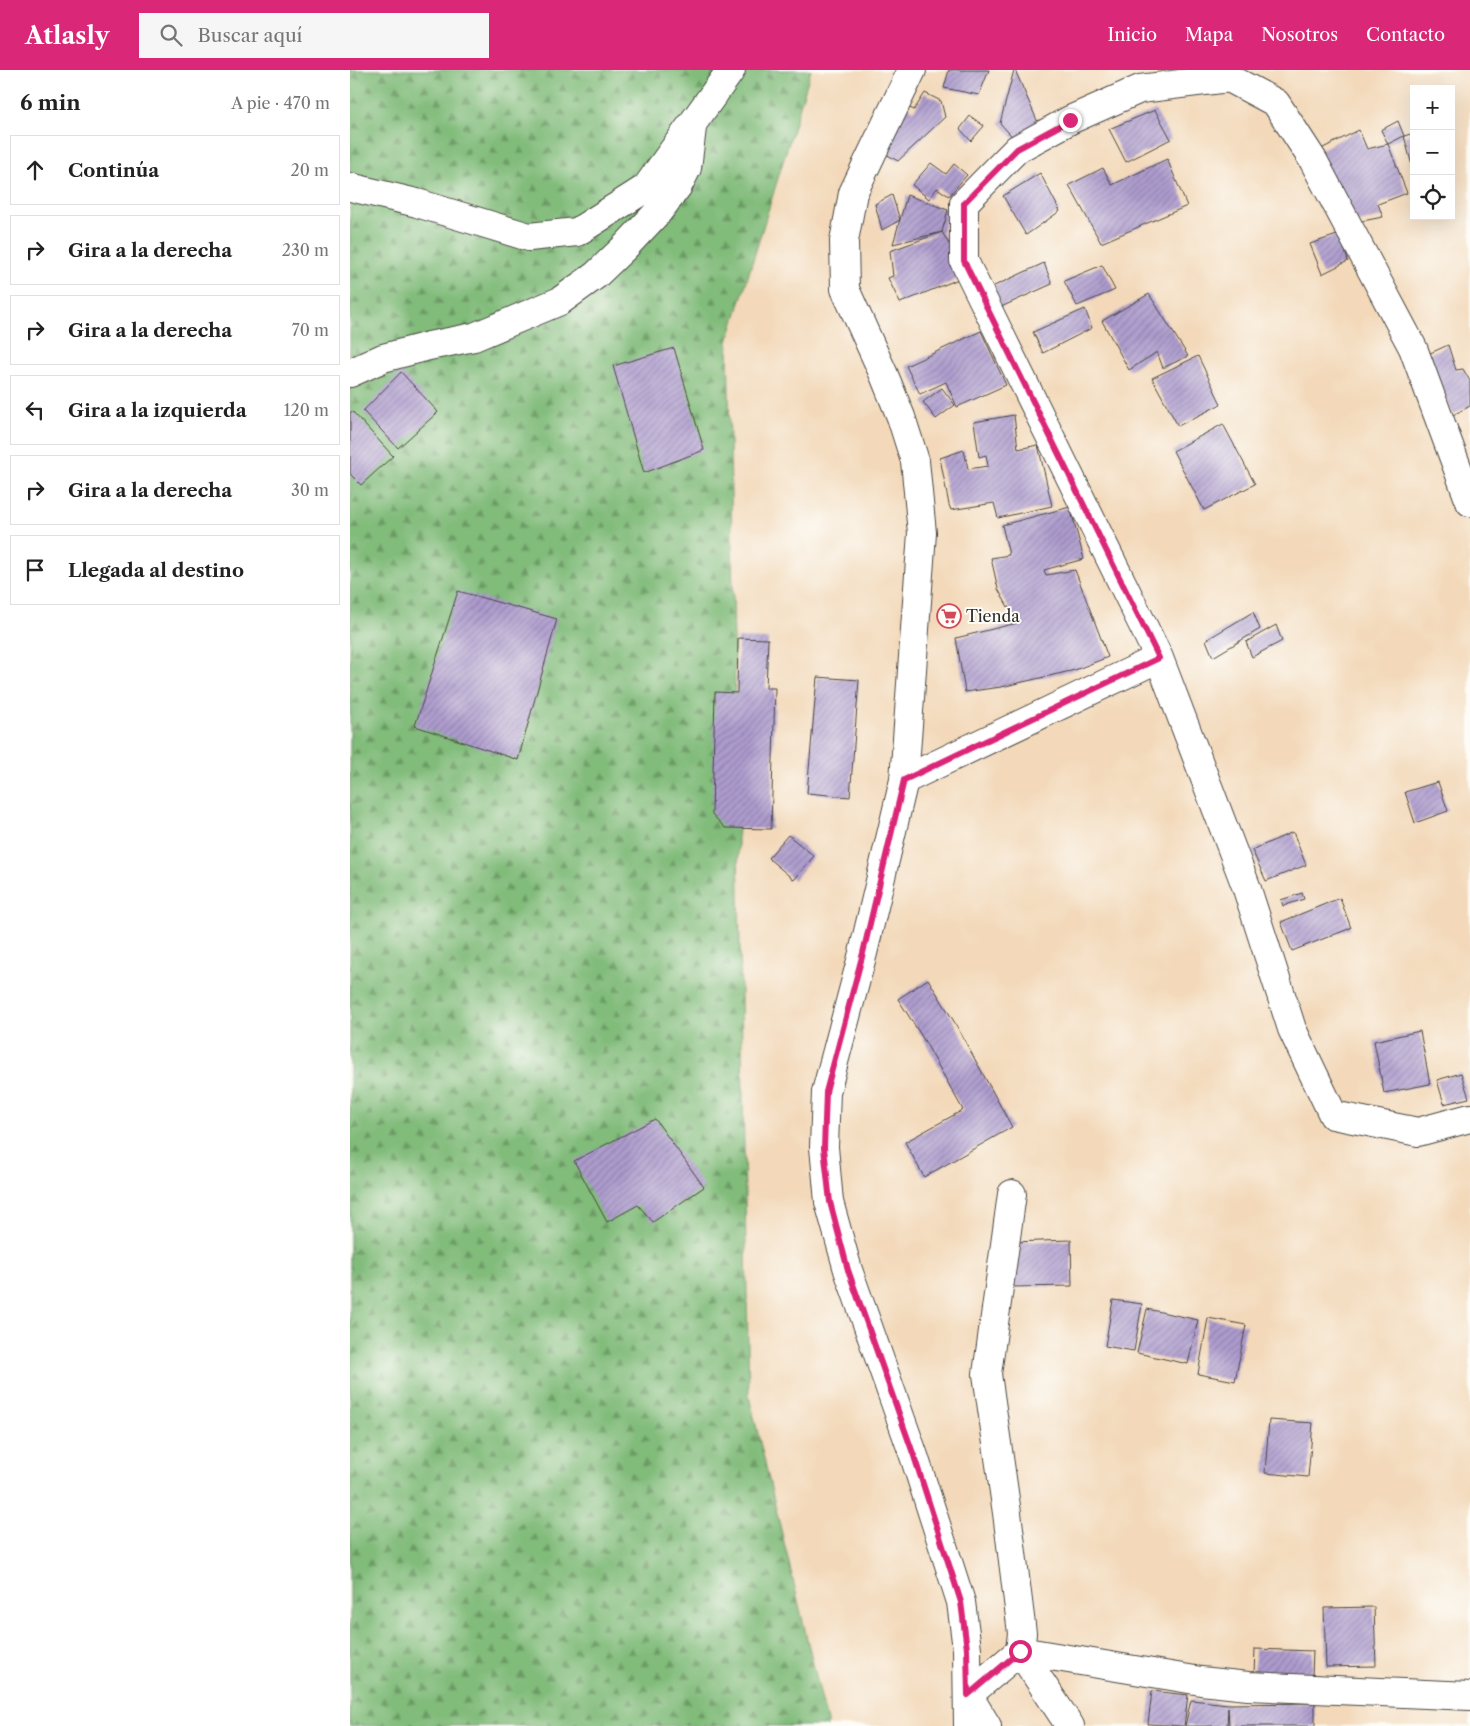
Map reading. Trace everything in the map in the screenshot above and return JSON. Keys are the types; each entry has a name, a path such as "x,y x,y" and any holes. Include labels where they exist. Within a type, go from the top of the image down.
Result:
{"street":[{"path":"350,186 417,203 529,237 577,232 646,188 731,70"},
{"path":"912,70 853,193 844,241 845,289 884,375 901,417 915,461 922,533 904,780 863,953 826,1092 824,1148 830,1202 848,1270 914,1456 961,1602 967,1649 968,1726"},
{"path":"1470,502 1412,348 1313,160 1276,103 1230,78 1140,89 1070,120 1017,149 964,203 964,261 1159,658 1246,886 1292,1029 1333,1115 1418,1132 1470,1118"},
{"path":"350,374 383,358 474,337 560,301 596,275 658,212 678,186 687,168 692,124"},
{"path":"904,780 1159,658"},
{"path":"1012,1194 987,1374 1020,1615 1022,1633 1020,1651 1070,1726"},
{"path":"968,1695 1020,1651 1201,1681 1248,1686 1470,1696"},
{"path":"968,1695 987,1726"}],"green space":[{"path":"350,70 811,70 728,342 749,1396 828,1726 350,1726"}],"building":[{"path":"949,70 989,70 979,95 944,88"},
{"path":"1014,70 1039,125 1016,141 1000,123"},
{"path":"925,93 941,101 945,117 898,161 877,149 898,102 914,110"},
{"path":"1155,110 1171,139 1126,162 1109,129"},
{"path":"970,116 984,126 971,141 960,129"},
{"path":"1398,121 1404,136 1388,144 1381,130"},
{"path":"1359,130 1367,149 1388,144 1407,193 1378,204 1383,217 1352,223 1315,152"},
{"path":"1410,134 1410,158 1404,136"},
{"path":"1167,159 1187,206 1101,243 1069,185 1103,168 1112,185"},
{"path":"931,163 946,174 954,164 967,175 949,196 937,188 929,199 912,185"},
{"path":"1040,173 1060,211 1026,235 1003,196"},
{"path":"892,195 900,220 882,230 875,204"},
{"path":"907,195 948,210 942,232 893,244"},
{"path":"942,232 954,253 961,278 900,303 888,278 893,276 890,251"},
{"path":"1340,234 1348,261 1322,274 1310,244"},
{"path":"1044,263 1052,284 1001,307 992,287"},
{"path":"1102,265 1115,290 1077,306 1064,281"},
{"path":"1149,294 1188,356 1163,368 1157,352 1129,370 1102,321"},
{"path":"1085,309 1092,328 1043,353 1033,332"},
{"path":"981,331 1006,385 957,407 946,382 920,394 906,366"},
{"path":"1448,345 1456,370 1463,369 1470,381 1470,406 1453,415 1424,356"},
{"path":"674,348 704,450 644,473 613,366"},
{"path":"1198,356 1221,404 1178,426 1152,378"},
{"path":"401,372 438,412 398,448 363,411"},
{"path":"942,388 955,405 936,419 923,402"},
{"path":"352,411 393,456 361,485 350,474 350,413"},
{"path":"1014,415 1018,449 1038,445 1052,506 998,518 994,503 951,510 940,458 964,450 968,469 988,466 986,455 979,457 974,422"},
{"path":"1223,424 1255,484 1204,510 1173,451"},
{"path":"1070,507 1084,559 1044,570 1046,575 1075,570 1108,657 1075,670 1001,687 965,692 956,638 1017,623 998,589 991,558 1009,555 1002,525"},
{"path":"458,591 557,619 518,760 415,726"},
{"path":"1253,612 1260,629 1213,657 1206,640"},
{"path":"1276,625 1282,641 1252,657 1246,642"},
{"path":"738,638 768,639 766,688 775,688 771,829 725,828 712,814 715,692 737,693"},
{"path":"817,677 859,680 850,797 807,793"},
{"path":"1438,782 1448,811 1415,823 1405,792"},
{"path":"1293,832 1306,865 1266,881 1252,850"},
{"path":"788,835 814,856 794,880 768,858"},
{"path":"1302,893 1304,899 1283,906 1281,900"},
{"path":"1340,898 1351,928 1292,951 1281,922"},
{"path":"928,979 955,1023 1012,1127 924,1177 905,1142 963,1110 924,1040 898,999"},
{"path":"1420,1031 1430,1084 1384,1093 1374,1041"},
{"path":"1461,1073 1469,1098 1444,1104 1437,1080"},
{"path":"655,1119 704,1187 653,1222 638,1205 607,1222 574,1161"},
{"path":"1071,1240 1072,1286 1012,1287 1011,1242"},
{"path":"1113,1300 1142,1304 1134,1351 1105,1346"},
{"path":"1147,1309 1198,1320 1188,1364 1137,1353"},
{"path":"1208,1318 1246,1325 1235,1381 1198,1374"},
{"path":"1269,1420 1313,1423 1308,1477 1265,1473"},
{"path":"1374,1607 1376,1666 1326,1667 1324,1608"},
{"path":"1255,1649 1313,1651 1312,1676 1254,1674"},
{"path":"1152,1691 1188,1695 1184,1726 1148,1724"},
{"path":"1191,1700 1228,1704 1315,1703 1315,1726 1229,1726 1228,1707 1227,1726 1185,1726"}],"place":[{"name":"Tienda","path":"949,616"}],"route":[{"path":"1020,1651 968,1695 967,1649 961,1602 914,1456 848,1270 830,1202 824,1148 826,1092 863,953 904,780 1159,658 964,261 964,203 1017,149 1070,120"}]}
